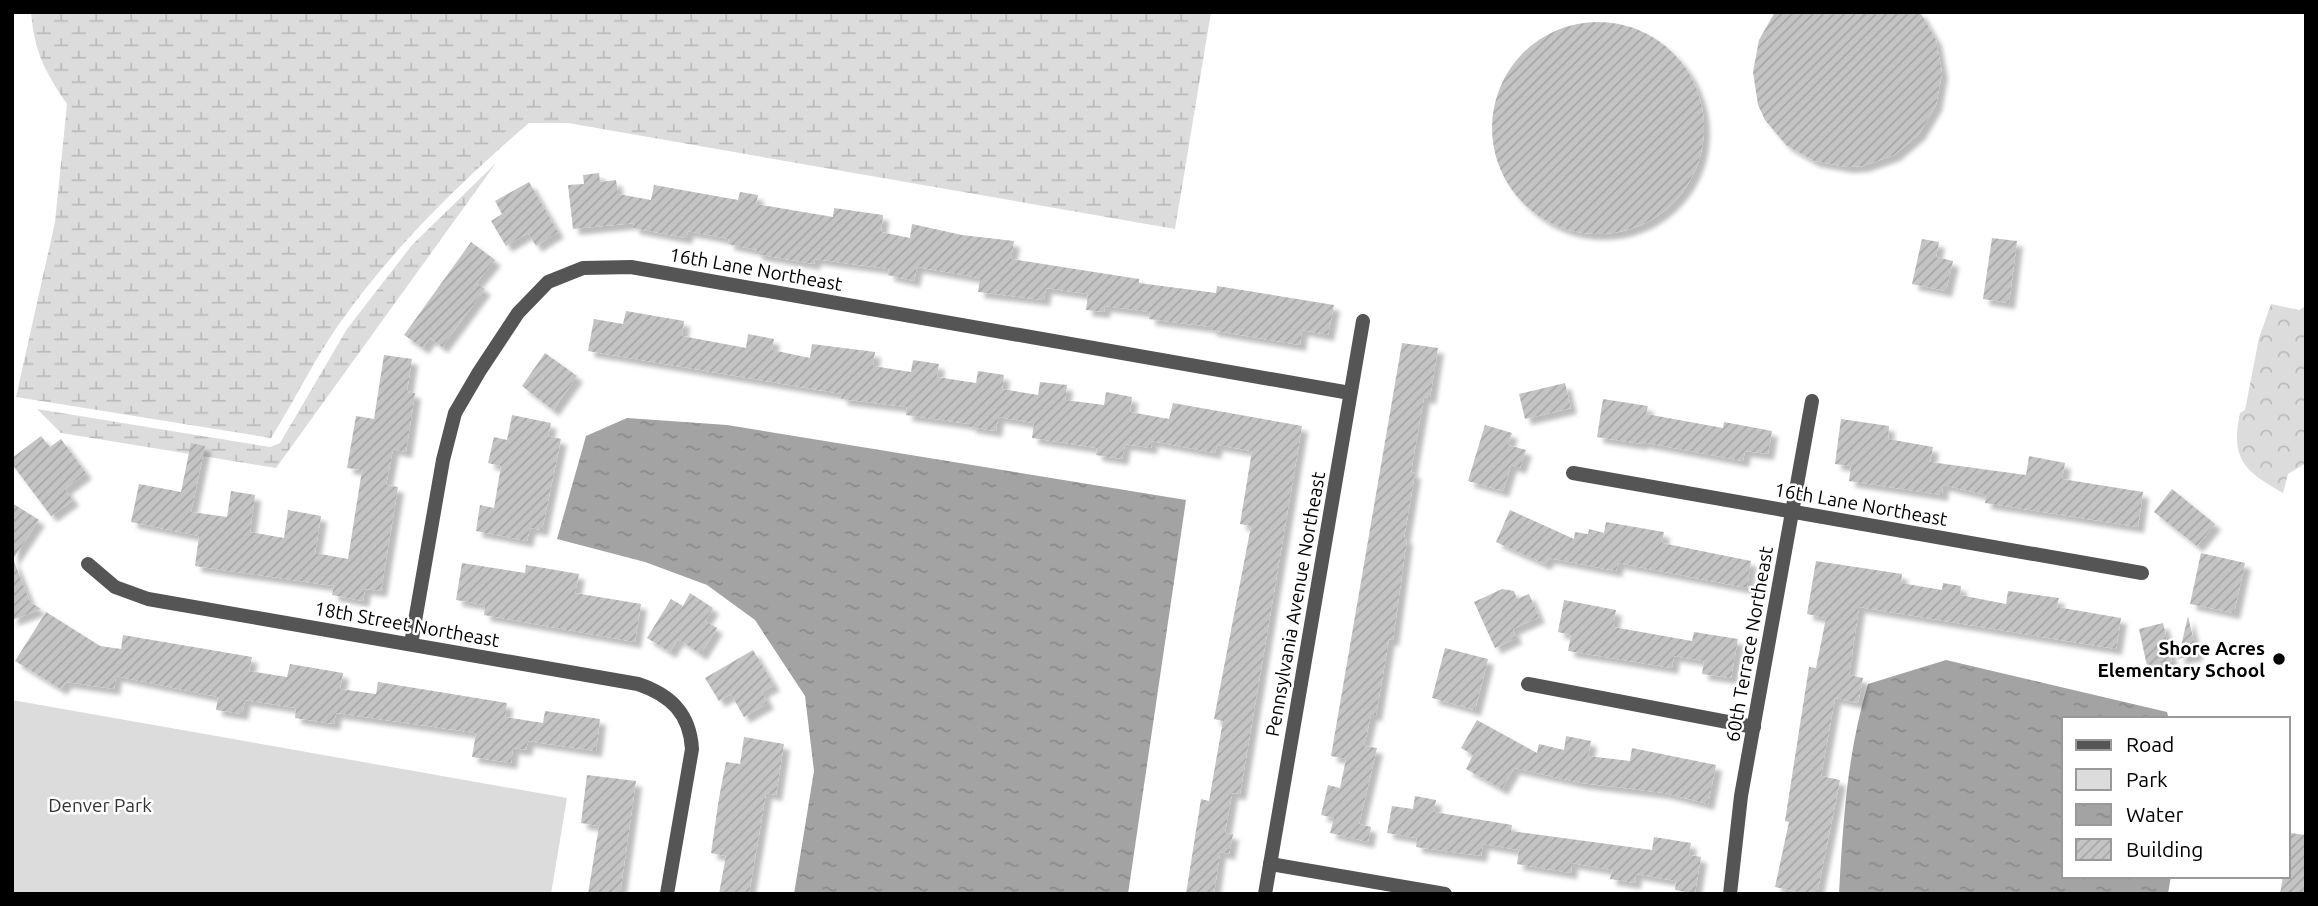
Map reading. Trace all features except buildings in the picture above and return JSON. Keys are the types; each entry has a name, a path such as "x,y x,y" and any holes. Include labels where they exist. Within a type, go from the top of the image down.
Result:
{"street":[{"name":"16th Lane Northeast","path":"411,644 443,460 455,413 518,313 548,282 583,268 645,269 1350,393"},
{"name":"Pennsylvania Avenue Northeast","path":"1265,894 1363,321"},
{"name":"60th Terrace Northeast","path":"1730,894 1741,796 1812,401"},
{"name":"16th Lane Northeast","path":"1573,472 2142,573"},
{"name":"18th Street Northeast","path":"88,564 116,587 148,599 654,689 669,697 691,732 692,750 667,894"},
{"path":"1528,684 1754,727"},
{"path":"1270,864 1445,894"}],"green space":[{"path":"31,12 1211,12 1175,229 568,123 529,123 452,193 382,269 339,324 271,438 16,397 55,222 67,104 42,61"},
{"path":"496,163 276,468 61,433 37,409 270,447 280,443 347,329 412,245"},
{"path":"2271,304 2299,310 2306,306 2306,463 2288,474 2283,493 2250,470 2239,453 2237,442 2240,413 2245,410 2259,338"},
{"name":"Denver Park","path":"12,700 567,798 551,894 12,894"}],"water":[{"path":"627,418 727,425 1186,500 1128,894 794,894 814,771 805,696 755,620 707,585 645,562 557,539 586,436"},
{"path":"1946,660 2167,712 2168,717 2062,717 2062,878 2171,878 2168,894 1839,894 1844,815 1851,762 1868,684"}],"place":[{"name":"Shore Acres Elementary School","path":"2279,659"}]}
